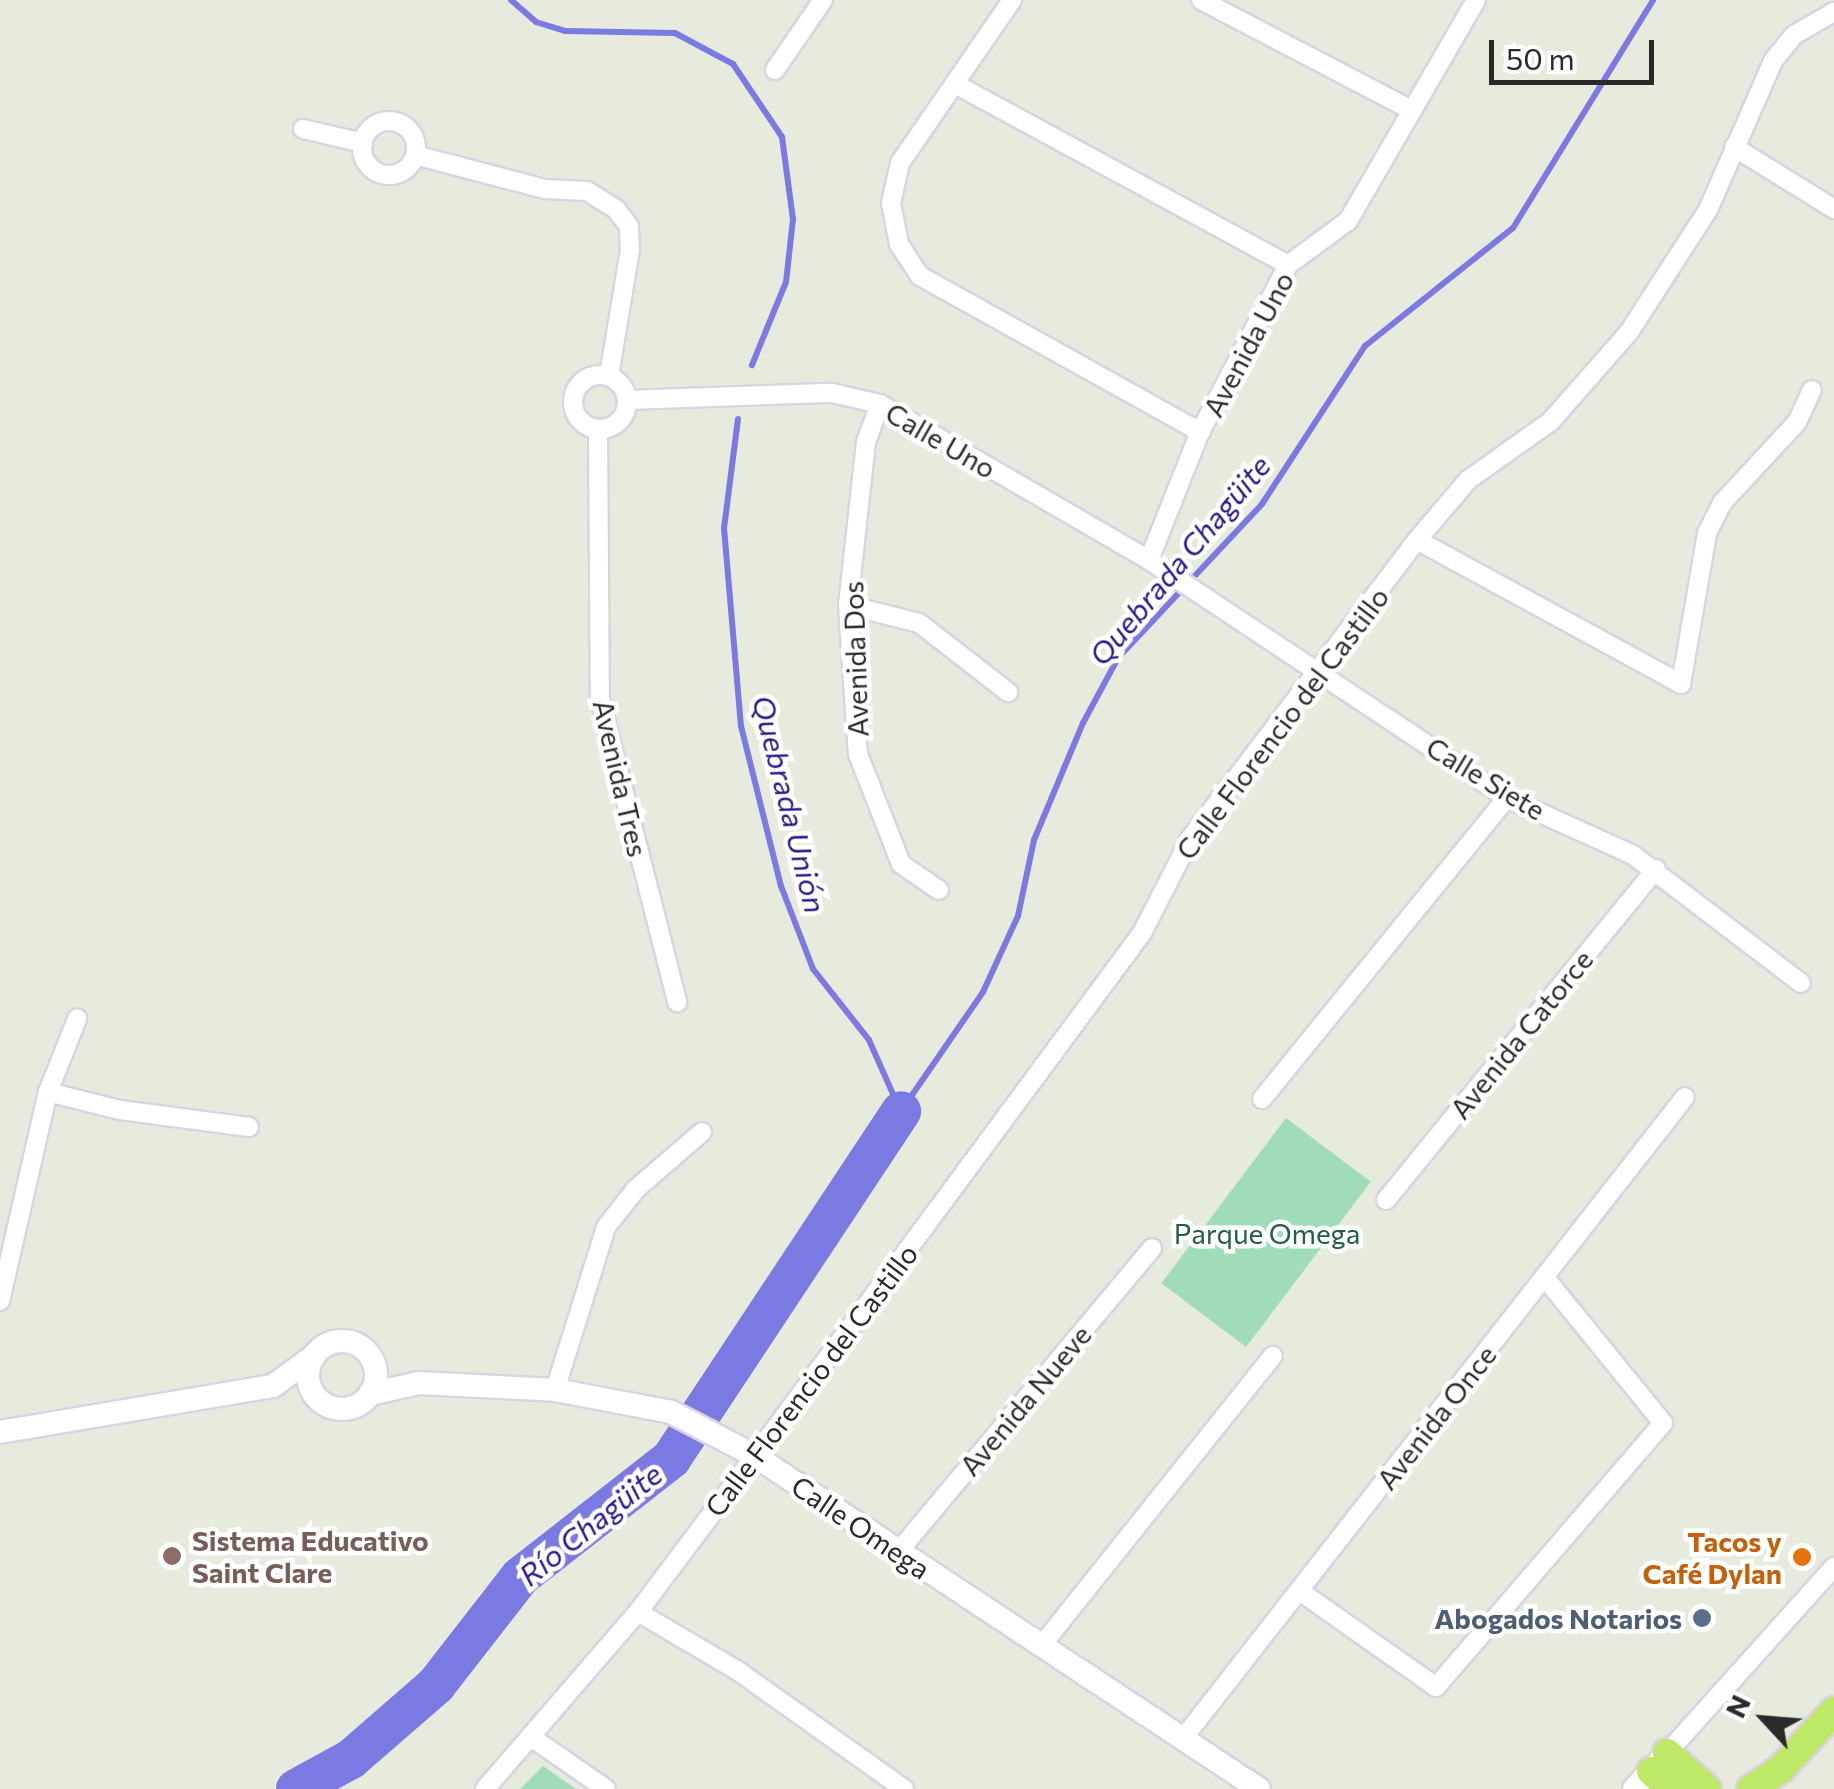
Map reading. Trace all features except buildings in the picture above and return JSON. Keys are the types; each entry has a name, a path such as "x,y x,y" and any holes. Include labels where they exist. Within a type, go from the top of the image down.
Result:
{"highway":[{"path":"1751,1789 1781,1769 1834,1712"},
{"path":"1777,1789 1834,1722"},
{"path":"1656,1776 1707,1789"}],"street":[{"path":"776,70 822,0"},
{"path":"1012,0 900,163 891,202 899,244 920,276 1200,432"},
{"path":"1201,0 1410,110"},
{"name":"Avenida Uno","path":"1149,560 1200,432 1288,265 1348,220 1476,0"},
{"name":"Calle Florencio del Castillo","path":"485,1789 638,1612 755,1456 1142,933 1190,839 1418,540 1468,480 1550,422 1629,332 1708,210 1773,61 1794,35 1834,12"},
{"path":"955,84 1288,265"},
{"path":"398,122 413,136 415,155 404,171 386,176 368,166 363,143 378,124 398,122"},
{"path":"304,129 363,143"},
{"path":"1734,147 1834,210"},
{"path":"415,155 545,190 587,191 604,198 629,226 609,376 627,400 616,424 598,430 574,412 575,392 589,378 609,376"},
{"path":"1418,540 1681,684 1707,533 1722,503 1796,422 1812,390"},
{"name":"Calle Uno","path":"627,400 832,393 880,404 1169,573"},
{"name":"Avenida Dos","path":"880,404 866,442 848,605 858,754 901,864 938,890"},
{"name":"Avenida Tres","path":"598,430 600,699 677,1002"},
{"name":"Calle Siete","path":"1169,573 1507,798 1656,869 1801,983"},
{"path":"848,605 919,622 1008,692"},
{"path":"1262,1099 1507,798"},
{"name":"Avenida Catorce","path":"1386,1200 1656,869"},
{"path":"0,1300 48,1092 76,1019"},
{"path":"48,1092 120,1110 249,1127"},
{"name":"Avenida Once","path":"1185,1736 1685,1096"},
{"path":"555,1390 606,1227 636,1189 702,1132"},
{"name":"Avenida Nueve","path":"898,1552 1152,1248"},
{"path":"1301,1592 1436,1687 1663,1423 1544,1278"},
{"path":"0,1432 273,1386 350,1409 370,1394 372,1359 344,1342 314,1356 273,1386"},
{"path":"314,1356 308,1377 315,1397"},
{"path":"1042,1645 1273,1356"},
{"name":"Calle Omega","path":"372,1359 419,1384"},
{"name":"Calle Omega","path":"370,1394 419,1384 555,1390 672,1412 755,1456 1185,1736 1259,1789"},
{"path":"1656,1776 1834,1567"},
{"path":"638,1612 738,1670 904,1789"},
{"path":"531,1737 606,1789"}],"green space":[{"name":"Parque Omega","path":"1286,1118 1371,1182 1246,1347 1161,1283"},
{"path":"543,1766 576,1789 520,1789"}],"waterway":[{"name":"Quebrada Unión","path":"511,0 536,22 565,31 675,33 733,64 782,137 793,219 786,282 752,365"},
{"name":"Quebrada Chagüite","path":"901,1111 983,992 1018,916 1034,840 1083,723 1118,658 1262,504 1365,346 1513,228 1653,0"},
{"name":"Quebrada Unión","path":"738,419 724,528 741,726 781,886 813,969 869,1040 900,1110"},
{"name":"Río Chagüite","path":"296,1789 351,1759 436,1685 520,1577 671,1459 901,1111"}],"place":[{"name":"Sistema Educativo Saint Clare","path":"172,1556"},
{"name":"Tacos y Café Dylan","path":"1802,1557"},
{"name":"Abogados Notarios","path":"1702,1618"}]}
